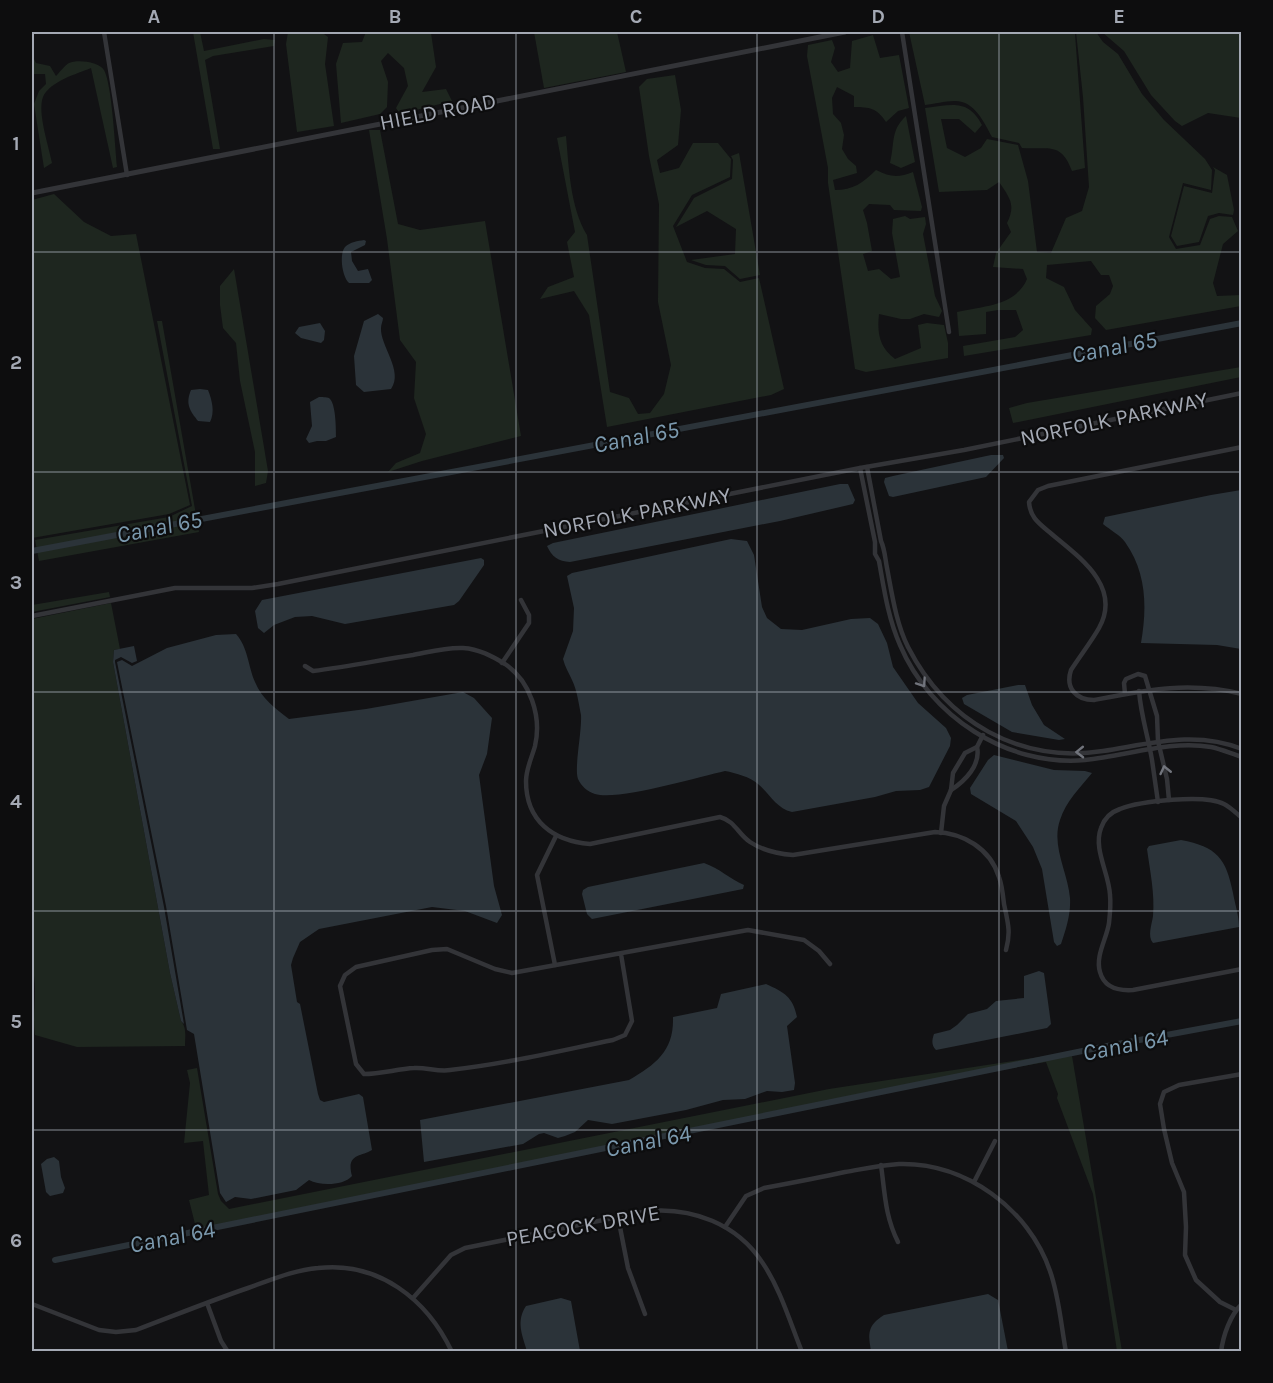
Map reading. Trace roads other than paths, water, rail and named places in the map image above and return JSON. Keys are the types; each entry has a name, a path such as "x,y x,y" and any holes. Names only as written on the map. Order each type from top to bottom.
{"street":[{"path":"104,32 127,175"},
{"name":"HIELD ROAD","path":"32,194 844,32"},
{"path":"902,32 949,332"},
{"name":"NORFOLK PARKWAY","path":"32,616 175,588 252,588 278,584 860,468 964,450 1242,393"},
{"path":"1242,447 1048,486 1038,490 1029,502 1033,519 1088,566 1097,576 1102,587 1104,616 1100,627 1068,678 1075,695 1085,700 1150,689 1190,686 1218,688 1242,694"},
{"path":"867,467 893,600 907,644 934,688 963,716 1002,738 1028,748 1056,752 1100,751 1185,738 1209,740 1242,749"},
{"path":"860,468 875,542 875,554 879,561 891,623 912,668 942,708 1000,746 1026,754 1055,759 1082,760 1190,745 1213,747 1242,757"},
{"path":"502,663 529,623 530,615 521,600"},
{"path":"304,666 313,671 463,648 485,653 502,663 520,678 534,705 537,724 536,744 526,779 527,796 540,822 556,836 574,843 590,844 720,818 735,824 751,842 780,854 793,855 915,834 940,832 962,837 980,848 992,861 1000,877 1010,936 1006,950"},
{"path":"1125,694 1126,679 1138,674 1145,676 1156,716 1159,748 1165,767 1169,800"},
{"path":"1139,691 1158,802"},
{"path":"940,832 953,773 965,753 976,747 986,730"},
{"path":"951,790 972,770 977,758 976,747"},
{"path":"959,762 972,770"},
{"path":"1242,818 1223,803 1186,798 1120,809 1109,815 1101,826 1099,847 1108,878 1110,896 1109,923 1099,960 1099,970 1102,978 1110,986 1124,990 1242,969"},
{"path":"555,965 537,875 556,836"},
{"path":"621,954 632,1021 625,1035 619,1038 498,1064 447,1071 420,1068 364,1074 356,1064 340,986 345,975 356,967 432,950 447,949 495,969 512,973 748,930 804,940 831,964"},
{"path":"1236,1310 1220,1302 1196,1280 1185,1255 1184,1192 1172,1163 1160,1104 1164,1092 1179,1085 1242,1074"},
{"path":"974,1182 995,1141"},
{"path":"881,1165 887,1214 898,1242"},
{"path":"725,1227 737,1207 754,1192 881,1165 920,1165 951,1173 974,1182 999,1198 1019,1217 1042,1251 1056,1289 1066,1352"},
{"name":"PEACOCK DRIVE","path":"413,1298 452,1255 465,1248 618,1217 664,1210 687,1212 725,1227 744,1240 762,1261 774,1283 802,1352"},
{"path":"618,1217 628,1268 645,1314"},
{"path":"32,1304 99,1330 116,1332 136,1330 281,1276 320,1268 342,1268 364,1272 395,1285 413,1298 436,1322 452,1352"},
{"path":"207,1303 220,1341 228,1352"},
{"path":"1221,1352 1222,1341 1236,1310 1242,1304"}],"waterway":[{"name":"Canal 65","path":"32,551 1242,323"},
{"name":"Canal 64","path":"55,1260 1107,1046 1242,1021"}]}
